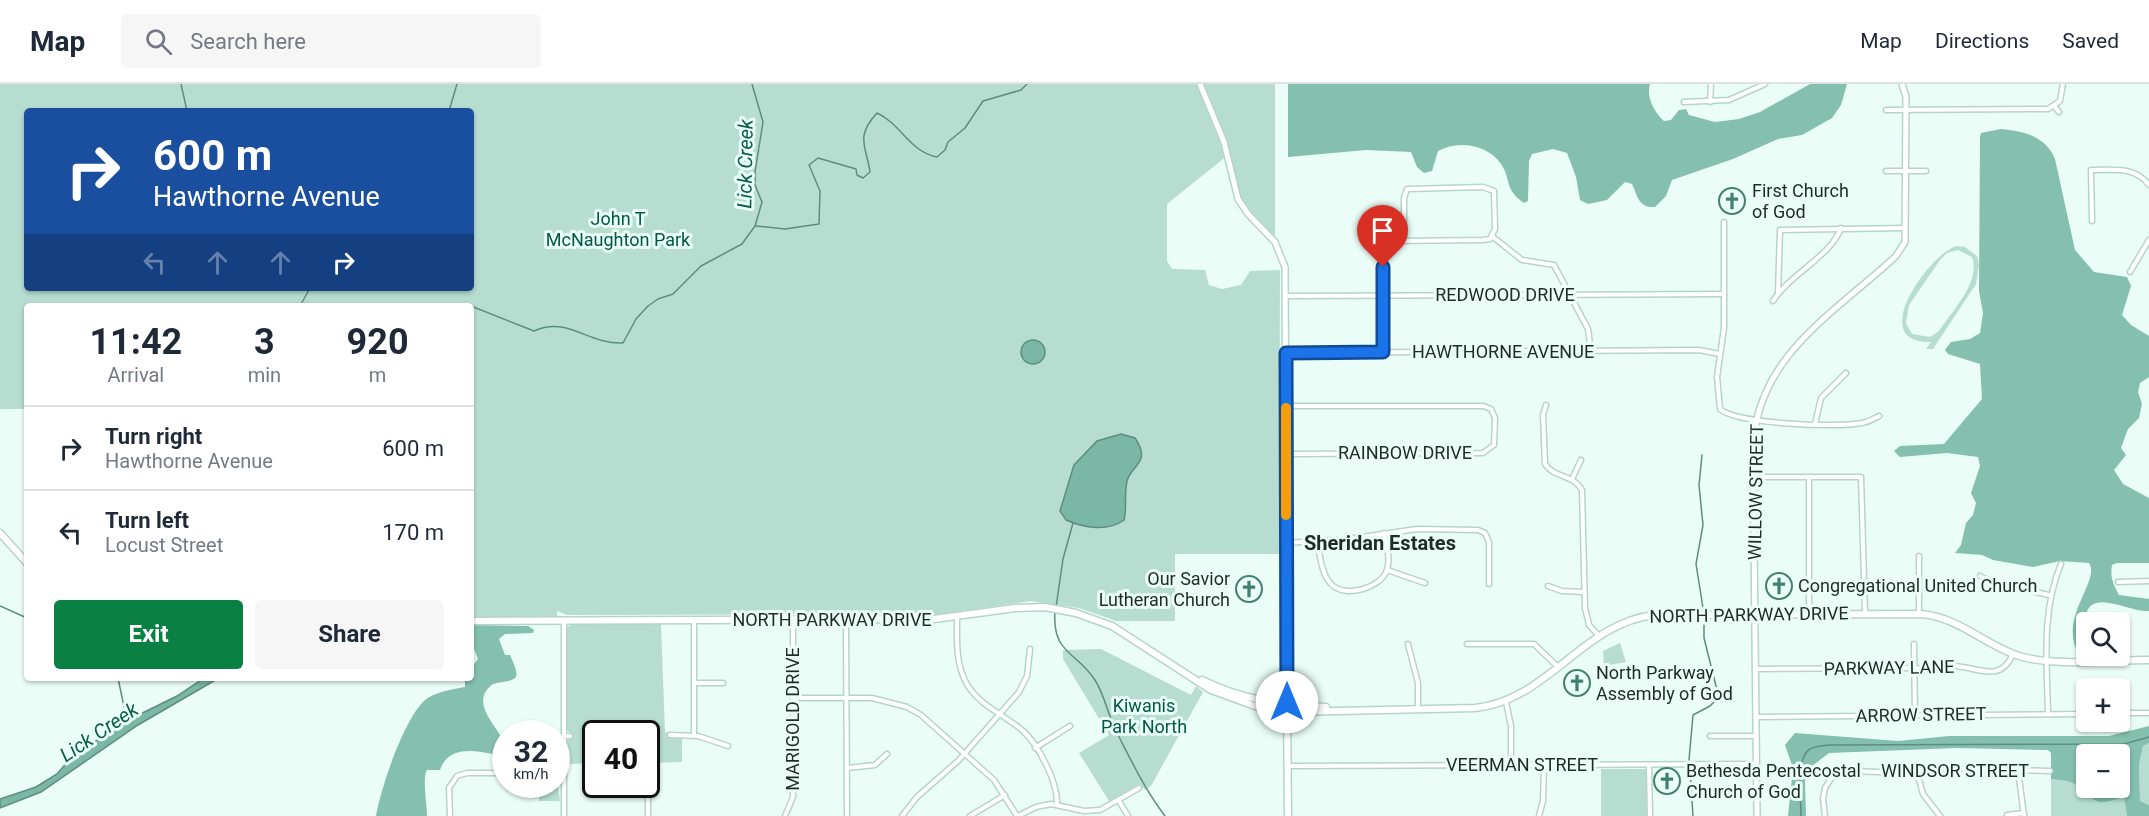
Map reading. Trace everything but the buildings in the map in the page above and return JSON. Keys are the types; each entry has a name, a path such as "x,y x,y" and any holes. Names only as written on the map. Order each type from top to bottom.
{"main road":[{"path":"0,533 24,560"},
{"name":"NORTH PARKWAY DRIVE","path":"474,621 846,620 957,617 1015,608 1057,609 1112,626 1178,668 1231,693 1272,706 1300,709 1475,708 1506,702 1525,692 1599,636 1624,622 1646,616 1919,613 1951,620 2014,654 2047,661 2149,660"},
{"path":"1287,689 1282,699 1272,706 1287,726"},
{"path":"1287,689 1291,699 1300,709 1287,726"},
{"path":"1287,708 1288,816"}],"street":[{"path":"1200,84 1224,142 1238,199 1248,214 1270,236 1281,253 1285,267 1287,708"},
{"path":"1710,102 1711,84"},
{"path":"1684,102 1710,102 1738,98 1765,84"},
{"name":"WILLOW STREET","path":"1757,816 1754,477 1756,420 1769,383 1786,357 1896,256 1905,242 1907,228 1906,110 1902,84"},
{"path":"1886,110 2038,110 2055,107 2060,101 2063,84"},
{"path":"2055,107 2059,112"},
{"path":"2092,221 2091,170 2130,171 2141,176 2149,185"},
{"path":"1886,171 1926,171"},
{"path":"1404,241 1404,195 1407,189 1416,188 1491,189 1495,199 1493,237"},
{"path":"1724,222 1725,328 1717,390 1720,409 1729,415 1756,420 1815,424 1857,424 1879,416"},
{"path":"1773,301 1778,293 1833,242 1841,228"},
{"path":"1778,293 1780,230 1907,228"},
{"path":"1383,352 1385,244 1404,241 1483,240 1493,237"},
{"path":"1493,237 1522,260 1552,264 1588,329 1591,351"},
{"path":"2130,272 2149,240"},
{"name":"REDWOOD DRIVE","path":"1286,296 1725,294"},
{"name":"HAWTHORNE AVENUE","path":"1286,353 1699,350 1720,354"},
{"path":"1815,424 1821,398 1846,373"},
{"path":"1546,405 1543,415 1545,464 1551,471 1572,479 1581,487 1586,618 1599,636"},
{"name":"RAINBOW DRIVE","path":"1286,406 1484,406 1492,410 1495,418 1494,445 1483,453 1286,454"},
{"path":"1572,479 1581,460"},
{"path":"1754,477 1861,477 1865,613"},
{"path":"1809,478 1809,614"},
{"path":"1286,543 1421,529 1481,531 1489,542 1490,584"},
{"path":"1317,541 1326,576 1338,589 1348,591 1372,585 1380,580 1387,570 1389,556 1384,533"},
{"path":"1919,556 1919,613"},
{"path":"2048,714 2049,595 2061,564"},
{"path":"1387,570 1425,583"},
{"path":"1980,576 1991,582 2049,595"},
{"path":"2118,582 2149,581"},
{"path":"1548,586 1562,591 1584,592"},
{"path":"957,617 958,660 963,677 972,690 998,715 1023,731 1055,783 1057,804"},
{"path":"564,620 564,720"},
{"path":"694,620 694,735"},
{"name":"MARIGOLD DRIVE","path":"785,816 794,797 793,620"},
{"path":"846,620 847,816"},
{"path":"1408,644 1418,683 1419,708"},
{"path":"1467,644 1534,644 1558,667"},
{"path":"1914,644 1915,716"},
{"path":"902,816 917,797 964,754 1024,683 1028,672 1030,649"},
{"name":"PARKWAY LANE","path":"1755,669 1953,666 1994,672 2007,666 2014,654"},
{"path":"694,683 723,683"},
{"path":"793,698 878,698 907,707 921,715 994,780 1017,816 1040,805 1057,804 1092,812 1119,801 1139,788"},
{"path":"1506,702 1512,726 1511,765"},
{"path":"2130,713 2149,712"},
{"name":"ARROW STREET","path":"1756,717 2076,714"},
{"path":"1035,748 1070,726"},
{"path":"670,735 694,735 728,746"},
{"path":"1710,736 1756,736"},
{"path":"847,768 875,765 887,754"},
{"name":"VEERMAN STREET","path":"1288,766 1756,764"},
{"path":"1649,765 1650,816"},
{"path":"1539,816 1544,795 1544,766"},
{"path":"1916,769 1923,794 1931,808 1940,816"},
{"name":"WINDSOR STREET","path":"1825,816 1824,791 1830,779 1848,770 1880,772 1916,769 2050,771"},
{"path":"2007,815 2024,814 2018,770"},
{"path":"450,816 450,785 457,776 467,773 492,773"},
{"path":"970,816 1005,795"},
{"path":"564,798 564,816"},
{"path":"648,798 648,816"},
{"path":"1119,801 1128,816"}],"green space":[{"name":"John T McNaughton Park","path":"0,84 1275,84 1275,242 1240,203 1228,155 1167,204 1167,261 1172,269 1205,270 1209,285 1222,289 1241,285 1250,271 1280,270 1279,554 1175,554 1175,621 1116,621 1079,608 1031,601 940,614 567,615 557,611 557,620 474,620 474,303 24,303 24,409 0,409"},
{"path":"1957,246 1965,247 1977,256 1979,265 1976,284 1933,349 1926,349 1931,342 1912,338 1903,328 1903,314 1909,297 1920,279 1946,252","holes":["1958,250 1972,257 1974,267 1969,286 1939,331 1930,337 1912,334 1906,323 1909,305 1940,260 1947,253"]},
{"path":"572,624 661,624 665,732 669,733 669,738 682,739 682,762 660,763 660,720 582,720 582,763 570,764 570,720 567,720 566,628"},
{"path":"1620,643 1626,662 1604,666 1603,651"},
{"name":"Kiwanis Park North","path":"1101,649 1191,695 1196,686 1203,692 1151,786 1145,790 1140,784 1109,801 1079,753 1109,735 1063,659 1063,650"},
{"path":"2149,743 2149,805 2140,801 2139,765 2143,746"},
{"path":"1601,769 1646,769 1647,816 1601,816"},
{"path":"2051,779 2066,781 2076,786 2076,798 2092,798 2106,802 2124,798 2127,816 2051,816"},
{"path":"539,798 560,798 560,801 539,801"}],"shaded area":[{"path":"1288,84 1650,84 1649,94 1652,104 1664,121 1671,120 1679,110 1686,109 1689,115 1715,122 1739,119 1760,112 1810,84 1847,84 1841,105 1832,118 1802,135 1778,139 1733,159 1672,180 1666,196 1655,207 1649,207 1637,197 1632,184 1625,182 1607,200 1588,204 1580,200 1576,177 1567,153 1553,149 1532,154 1529,161 1528,201 1524,203 1513,193 1501,164 1495,157 1472,146 1454,146 1438,151 1432,171 1424,173 1417,167 1411,152 1366,150 1288,157"},
{"path":"2001,129 2018,131 2034,136 2051,151 2055,159 2075,250 2094,272 2127,277 2131,286 2122,315 2131,325 2149,336 2149,377 2140,383 2138,392 2142,404 2139,418 2128,429 2121,448 2126,455 2114,470 2123,484 2149,498 2149,563 2117,563 2112,565 2111,573 2119,595 2149,599 2149,611 2102,602 2094,604 2087,612 2077,612 2089,580 2091,571 2089,563 2060,561 2033,567 1993,560 1982,555 1955,553 1961,545 1966,523 1973,515 1976,503 1971,493 1980,466 1978,457 1947,453 1900,457 1894,451 1900,446 1944,444 1982,399 1980,364 1948,354 1945,350 1951,342 1970,339 1980,333 1983,313 1979,291 1981,133"},
{"path":"1033,340 1038,341 1044,347 1044,357 1038,363 1033,364 1028,363 1022,357 1021,352 1022,347 1028,341"},
{"path":"1121,434 1135,438 1141,453 1139,463 1127,481 1124,520 1111,526 1096,528 1066,520 1060,511 1074,465 1097,441"},
{"path":"2076,614 2076,647 2074,641 2073,628"},
{"path":"474,625 528,626 534,630 533,633 505,634 499,639 505,655 510,655 516,675 513,680 493,684 486,691 483,699 487,715 492,723 492,754 477,751 455,753 444,762 440,770 427,770 425,785 427,816 376,816 394,754 417,709 425,700 434,695 465,687 465,681 474,681 474,664 478,659 474,649"},
{"path":"200,681 214,681 138,725 41,792 0,808 0,799 36,787 57,774 70,759 120,724 177,696"},
{"path":"2149,726 2149,743 2143,746 2139,765 2140,801 2149,805 2149,816 2127,816 2124,798 2130,798 2130,744 2076,744 2076,786 2066,781 2051,779 2051,753 2048,750 1957,748 1829,753 1808,769 1805,781 1806,816 1788,816 1793,768 1785,745 1795,733 1898,741 1949,736 2109,736"},
{"path":"2092,798 2120,798 2106,802"}],"waterway":[{"path":"181,84 186,108"},
{"path":"450,108 457,84"},
{"name":"Lick Creek","path":"474,307 534,331 546,327 568,328 598,339 623,343 636,319 648,306 658,299 673,294 701,266 742,244 755,226 762,202 755,185 755,172 763,122 752,84"},
{"path":"756,226 785,229 819,224 820,191 809,165 818,158 856,169 857,175 863,178 870,172 864,135 870,121 877,113 893,124 920,150 937,157 945,150 948,142 965,128 983,101 1021,90 1027,84"},
{"path":"302,303 308,291"},
{"path":"1702,455 1699,485 1703,525 1696,564 1703,608"},
{"path":"1056,607 1063,559 1073,523"},
{"path":"0,606 24,617"},
{"path":"1055,611 1055,625 1061,644 1095,680 1127,753 1165,816"},
{"path":"1689,760 1693,715 1715,701 1717,690 1704,638 1704,619"},
{"path":"119,681 127,721"},
{"path":"1801,816 1802,761 1805,754 1816,747 1829,745 2124,744 2149,737"},
{"path":"1690,769 1693,816"}],"slow traffic":[{"path":"1286,408 1286,515"}],"place":[{"name":"First Church of God","path":"1732,201"},
{"name":"Congregational United Church","path":"1779,586"},
{"name":"Our Savior Lutheran Church","path":"1249,589"},
{"name":"North Parkway Assembly of God","path":"1577,683"},
{"name":"Bethesda Pentecostal Church of God","path":"1667,781"}],"district":[{"name":"Sheridan Estates","path":"1380,543"}],"route":[{"path":"1287,702 1286,353 1383,352 1383,267"}]}
